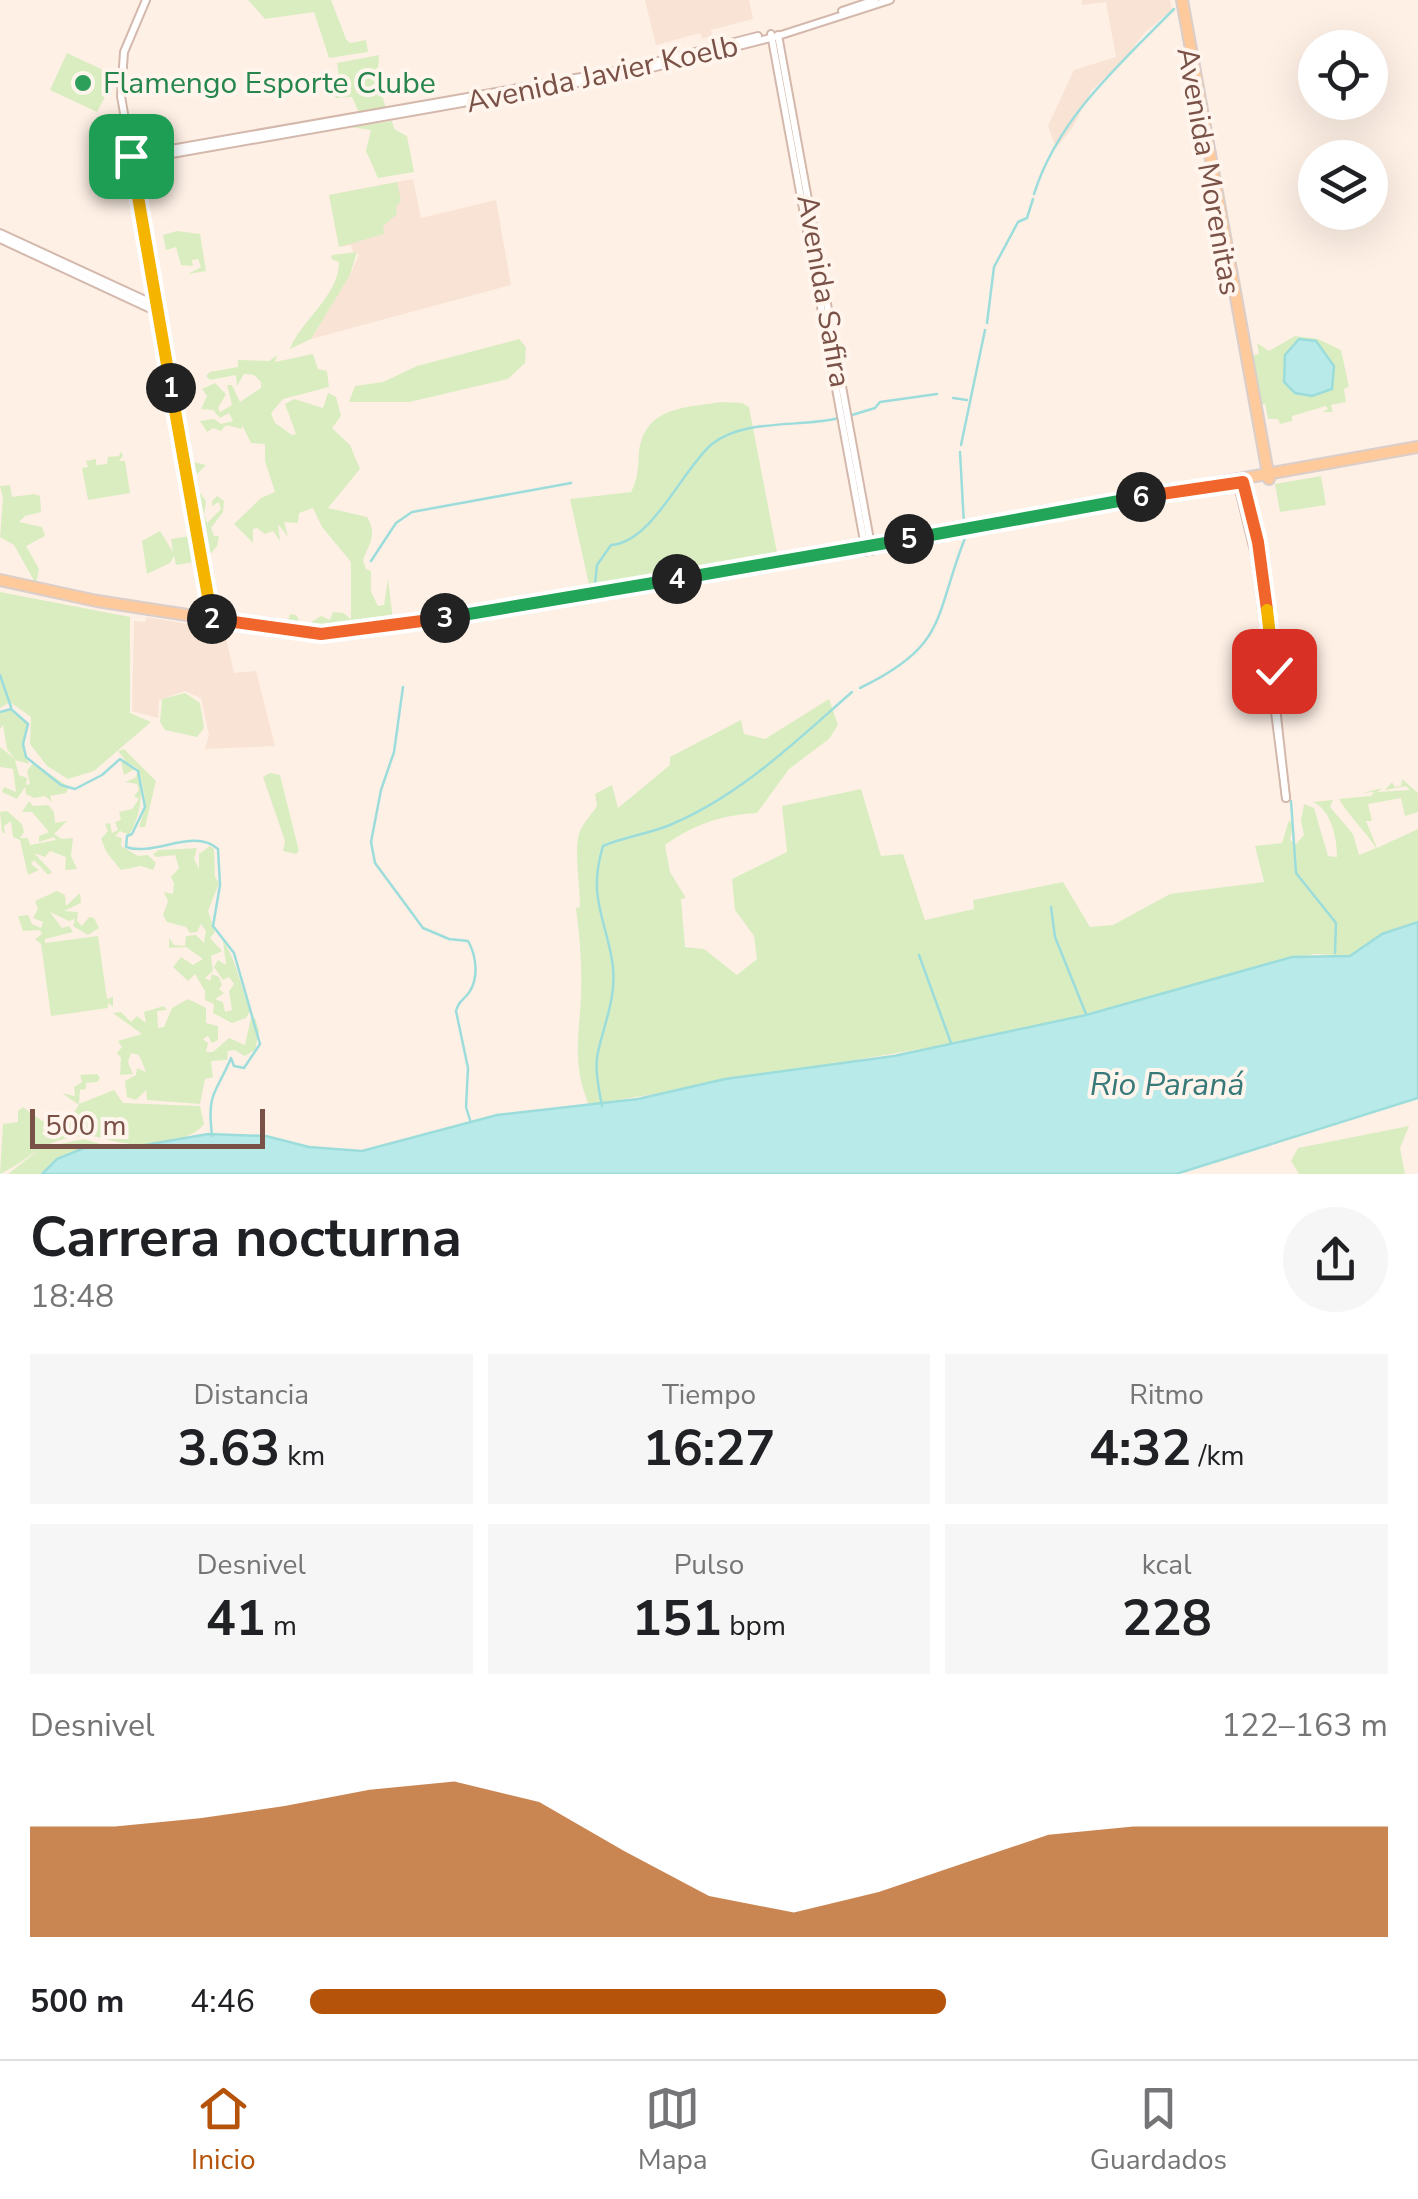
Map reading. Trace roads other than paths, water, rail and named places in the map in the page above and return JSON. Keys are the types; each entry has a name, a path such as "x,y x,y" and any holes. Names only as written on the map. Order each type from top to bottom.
{"main road":[{"name":"Avenida Morenitas","path":"1179,0 1268,477"},
{"path":"0,583 145,611 344,638 869,549 1418,449"}],"street":[{"path":"146,0 130,34 121,70 132,159 210,621"},
{"name":"Avenida Javier Koelb","path":"774,34 875,0"},
{"name":"Avenida Javier Koelb","path":"132,159 609,72 774,34 890,0"},
{"name":"Avenida Safira","path":"774,34 869,549"},
{"path":"0,236 158,309"},
{"path":"1240,483 1258,542 1286,798 1255,555 1240,483"}],"water":[{"path":"1299,339 1316,341 1334,366 1332,389 1312,396 1295,393 1284,382 1285,355"},
{"name":"Rio Paraná","path":"1418,922 1418,1098 1176,1174 42,1174 57,1159 89,1146 128,1148 208,1134 266,1136 309,1147 362,1151 497,1115 638,1099 725,1079 894,1056 1086,1015 1292,957 1350,956 1382,934"}],"waterway":[{"path":"1034,194 1058,141 1074,117 1174,9"},
{"path":"987,323 994,267 1018,222 1027,218 1033,199"},
{"path":"961,445 985,330"},
{"path":"852,415 875,408 880,402 937,394"},
{"path":"953,398 967,400"},
{"path":"595,584 597,565 611,545 626,541 654,518 712,444 740,430 839,418"},
{"path":"960,452 964,525"},
{"path":"371,561 396,523 412,512 571,483"},
{"path":"860,688 889,673 924,643 934,627 965,538"},
{"path":"0,675 11,707"},
{"path":"403,687 394,752 381,790 371,842 375,863 423,928 449,939 468,941 473,953 473,985 456,1011 468,1068 466,1107 470,1120"},
{"path":"602,1106 597,1058 612,995 613,972 597,892 603,846 670,825 720,799 766,766 852,692"},
{"path":"0,712 11,709 28,724 23,744 26,757 61,785 75,789 102,775 120,759 138,771 145,807 132,834 127,836 126,847 197,841 218,849 220,885 213,926 234,953 260,1044 244,1068 234,1066 231,1058 212,1102 212,1136"},
{"path":"1291,801 1296,873 1336,923 1335,953"},
{"path":"1051,907 1055,937 1086,1014"},
{"path":"919,955 951,1043"}],"place":[{"name":"Flamengo Esporte Clube","path":"83,83"}]}
